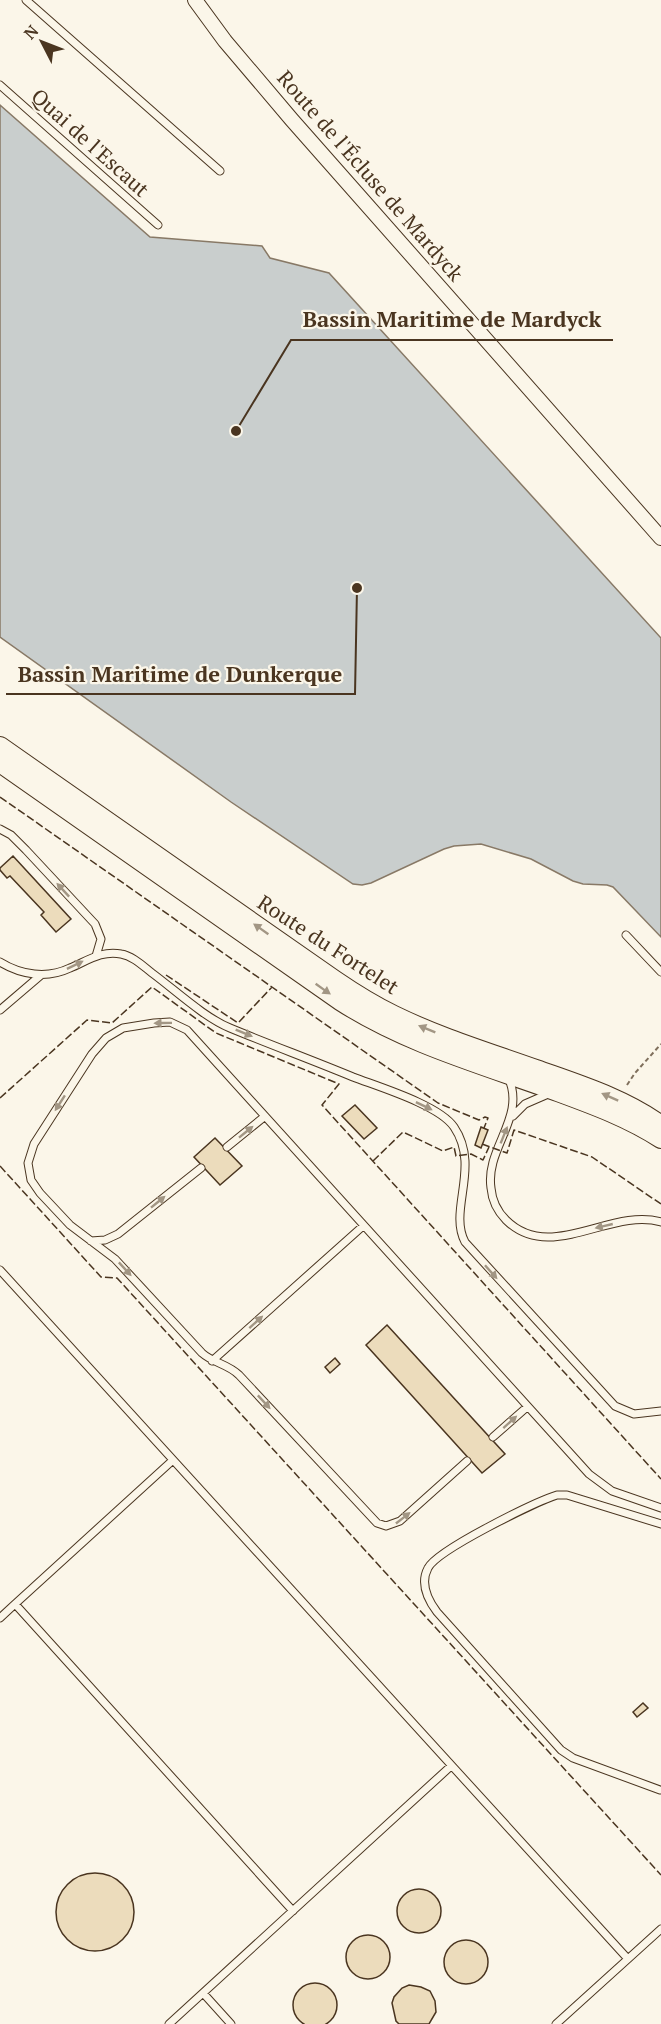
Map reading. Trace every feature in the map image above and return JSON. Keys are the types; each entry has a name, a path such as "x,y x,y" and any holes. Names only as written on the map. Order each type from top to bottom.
{"main road":[{"name":"Route du Fortelet","path":"0,746 358,995 408,1022 618,1100 661,1125"},
{"name":"Route du Fortelet","path":"0,763 360,1013 406,1037 624,1118 661,1139"}],"street":[{"name":"Route de l'Écluse de Mardyck","path":"195,0 225,41 292,120 661,538"}],"lane":[{"path":"26,0 220,171"},
{"name":"Quai de l'Escaut","path":"0,85 158,225"},
{"path":"0,829 11,835 26,850 95,924 101,939 96,956"},
{"path":"626,935 661,972"},
{"path":"0,962 20,971 41,975 59,972 96,956 114,953 129,957 224,1025 436,1112 450,1123 461,1142 465,1155 460,1225 465,1242 615,1406 634,1414 661,1411"},
{"path":"0,1010 41,975"},
{"path":"467,1461 400,1521 390,1526 381,1525 372,1519 235,1371 202,1353 115,1259 70,1225 40,1193 31,1180 28,1163 34,1144 100,1044 112,1034 129,1026 154,1023 170,1022 182,1026 193,1035 264,1117 597,1481 622,1495 661,1508"},
{"path":"488,1052 506,1073 513,1098 511,1118 495,1158 490,1182 499,1212 516,1228 531,1235 548,1237 633,1220 661,1222"},
{"path":"511,1118 519,1108 531,1100 559,1093"},
{"path":"227,1147 264,1117"},
{"path":"91,1241 105,1240 118,1234 201,1168"},
{"path":"212,1360 363,1226"},
{"path":"0,1270 628,1959"},
{"path":"493,1437 527,1407"},
{"path":"0,1618 173,1460"},
{"path":"660,1790 573,1758 561,1750 437,1612 428,1597 425,1581 432,1562 452,1546 557,1495 567,1495 661,1524"},
{"path":"15,1604 293,1911"},
{"path":"169,2024 451,1766"},
{"path":"556,2024 661,1929"},
{"path":"203,1993 231,2024"}],"path":[{"path":"618,1100 635,1073 661,1044"}],"shaded area":[{"path":"0,105 150,237 262,246 270,258 329,273 661,638 661,937 613,887 573,881 531,859 481,844 444,849 371,883 353,884 231,802 0,637"}],"building":[{"path":"13,856 71,919 56,932 41,915 44,912 10,876 7,878 0,870"},
{"path":"355,1105 377,1128 364,1139 342,1116"},
{"path":"481,1127 488,1130 481,1148 475,1145"},
{"path":"215,1138 242,1166 220,1185 194,1157"},
{"path":"387,1325 505,1454 482,1473 366,1345"},
{"path":"335,1358 340,1364 330,1373 325,1367"},
{"path":"643,1703 648,1708 637,1717 633,1712"},
{"path":"87,1873 103,1873 117,1879 128,1890 134,1904 134,1920 128,1934 117,1945 103,1951 87,1951 73,1945 62,1934 56,1920 56,1904 62,1890 73,1879"},
{"path":"419,1889 428,1890 435,1895 440,1902 440,1920 435,1927 428,1932 419,1933 410,1932 403,1927 398,1920 397,1911 398,1902 403,1895 410,1890"},
{"path":"368,1935 377,1936 384,1941 389,1948 389,1966 384,1973 377,1978 368,1979 359,1978 352,1973 347,1966 346,1957 347,1948 352,1941 359,1936"},
{"path":"466,1940 475,1941 482,1946 487,1953 487,1971 482,1978 475,1983 466,1984 457,1983 450,1978 445,1971 444,1962 445,1953 450,1946 457,1941"},
{"path":"315,1983 330,1990 337,2005 330,2020 315,2027 300,2020 293,2005 300,1990"},
{"path":"409,1985 430,1991 435,2001 436,2012 429,2024 399,2024 396,2021 392,2003 394,1997 402,1988"}],"fence":[{"path":"0,797 438,1103 479,1120 488,1118 484,1128"},
{"path":"166,975 238,1023 272,987"},
{"path":"0,1098 87,1020 112,1023 152,987 216,1033 339,1084 322,1105 661,1479"},
{"path":"482,1144 507,1153 514,1130 592,1157 661,1204"},
{"path":"373,1161 403,1132 443,1151 454,1147 456,1156 471,1154 483,1160 489,1147"},
{"path":"0,1166 101,1277 117,1278 661,1875"}],"place":[{"name":"Bassin Maritime de Mardyck","path":"236,431"},
{"name":"Bassin Maritime de Dunkerque","path":"357,588"}]}
